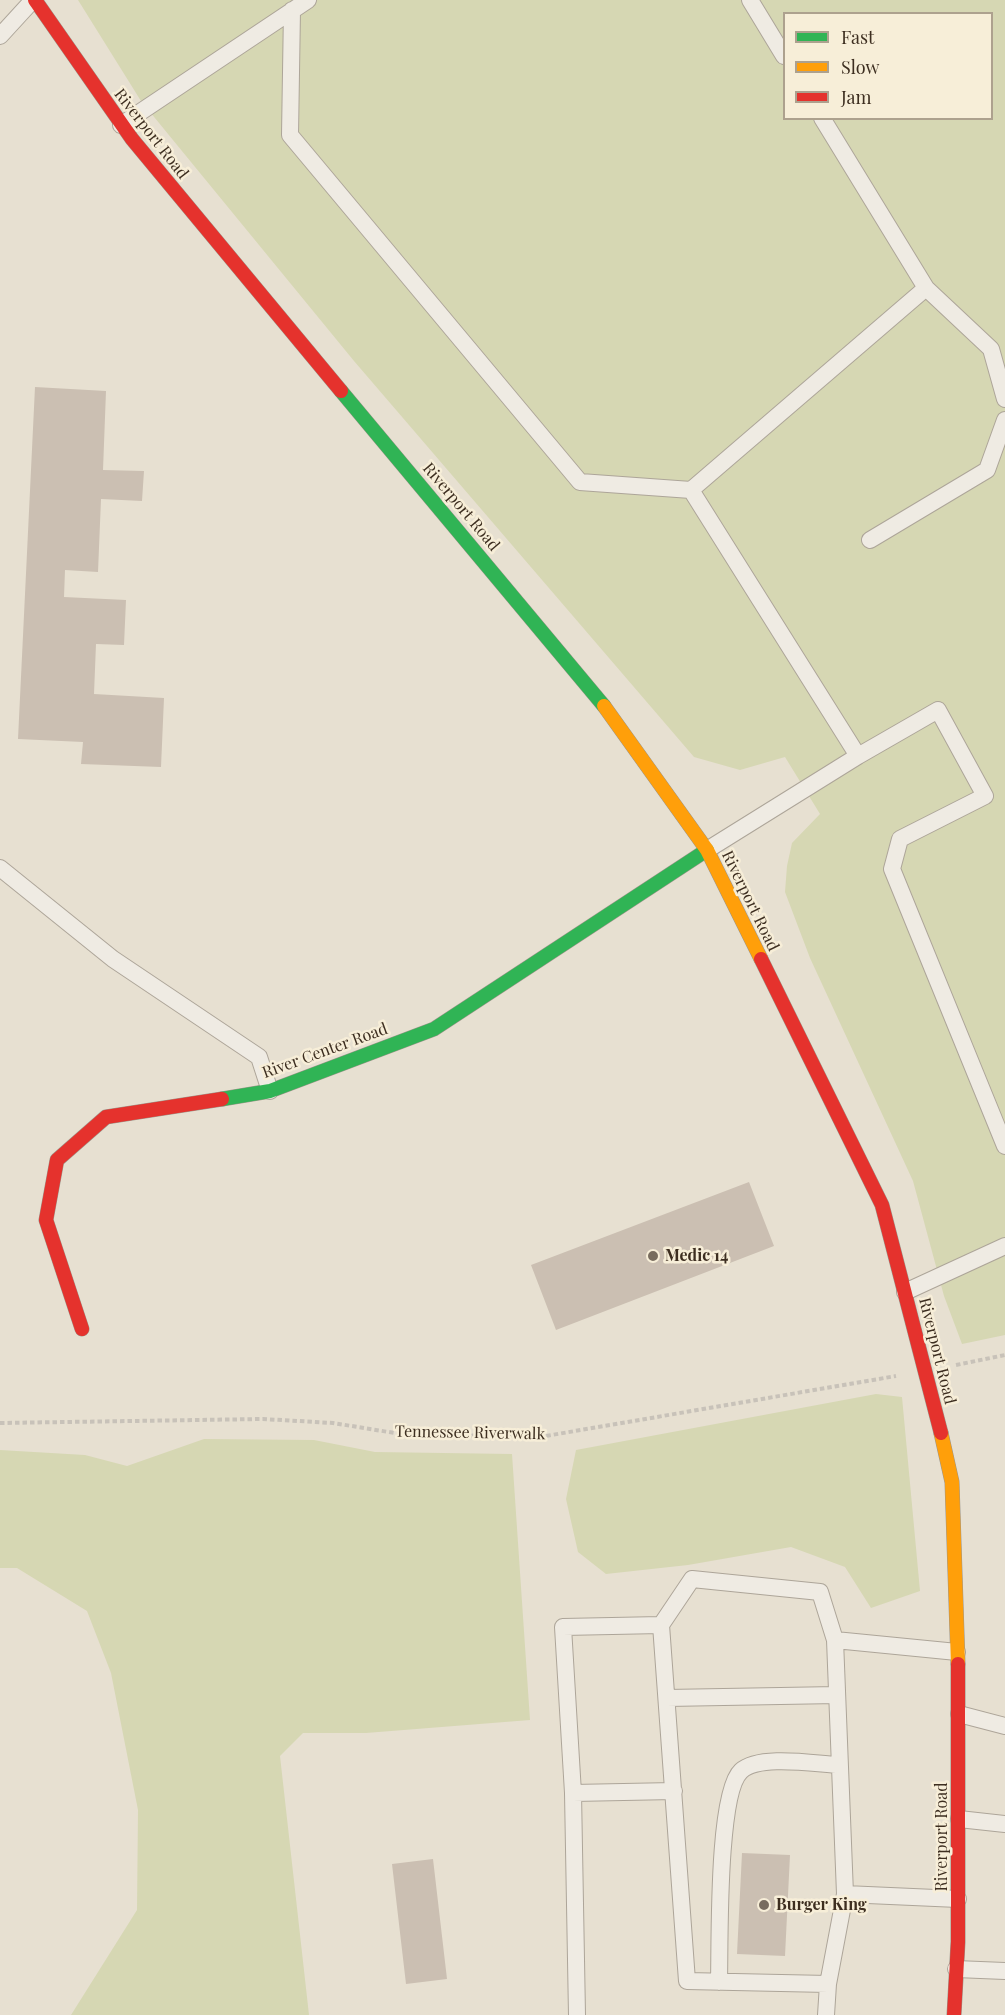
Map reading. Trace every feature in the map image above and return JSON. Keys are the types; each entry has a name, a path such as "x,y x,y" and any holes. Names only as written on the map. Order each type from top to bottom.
{"street":[{"name":"Riverport Road","path":"34,0 121,125 606,709 707,850 882,1205 926,1371 952,1482 959,1714 958,1899 954,2015"},
{"name":"River Center Road","path":"82,1329 46,1220 57,1160 106,1117 270,1091 434,1029 707,850"}],"lane":[{"path":"0,36 34,0"},
{"path":"121,125 308,0"},
{"path":"750,0 783,54"},
{"path":"292,10 290,135 580,482 691,490 926,288"},
{"path":"823,120 926,288 991,349 1005,399"},
{"path":"870,540 987,470 1005,420"},
{"path":"691,490 858,756"},
{"path":"707,850 858,756 938,710 985,796 900,839 892,869 1005,1146"},
{"path":"0,868 113,959 259,1057 270,1091"},
{"path":"905,1292 1005,1246"},
{"path":"826,2015 828,1984 845,1894 835,1640 820,1592 692,1579 661,1625 687,1982 828,1984"},
{"path":"577,2015 573,1793 563,1628 661,1625"},
{"path":"835,1640 957,1652"},
{"path":"667,1698 837,1695"},
{"path":"959,1714 1005,1726"},
{"path":"719,1982 724,1840 729,1794 741,1771 759,1762 839,1765"},
{"path":"573,1793 674,1791"},
{"path":"959,1819 1005,1824"},
{"path":"845,1894 958,1899"},
{"path":"956,1970 1005,1971"}],"path":[{"name":"Tennessee Riverwalk","path":"0,1423 263,1419 333,1423 400,1434 540,1437 926,1371 1005,1355"}],"green space":[{"path":"78,0 1005,0 1005,1335 962,1344 944,1296 913,1181 810,958 785,892 792,843 820,814 785,757 740,770 694,757 354,361 141,101"},
{"path":"876,1394 902,1397 920,1591 871,1608 845,1567 791,1547 688,1565 606,1574 578,1552 566,1499 576,1450"},
{"path":"204,1439 314,1440 375,1452 512,1454 530,1720 366,1733 303,1733 280,1756 309,2015 71,2015 137,1910 138,1810 111,1673 87,1611 17,1568 0,1568 0,1450 85,1455 127,1466"}],"building":[{"path":"35,387 106,391 103,470 144,471 142,501 101,499 98,572 65,570 64,597 126,600 124,645 96,644 94,694 164,698 161,767 81,764 83,742 18,739"},
{"name":"Medic 14","path":"749,1182 774,1246 556,1330 531,1265"},
{"name":"Burger King","path":"742,1853 790,1855 785,1956 737,1954"},
{"path":"433,1859 447,1979 406,1984 392,1864"}],"traffic: fast":[{"path":"341,391 604,706"},
{"path":"222,1099 270,1091 434,1029 707,850"}],"traffic: slow":[{"path":"604,706 707,850 761,959"},
{"path":"941,1433 952,1482 958,1664"}],"traffic: jam":[{"path":"35,0 132,139 341,391"},
{"path":"761,959 882,1205 941,1433"},
{"path":"82,1329 46,1220 57,1160 106,1117 222,1099"},
{"path":"954,2015 958,1942 958,1664"}],"place":[{"name":"Medic 14","path":"653,1256"},
{"name":"Burger King","path":"764,1905"}]}
